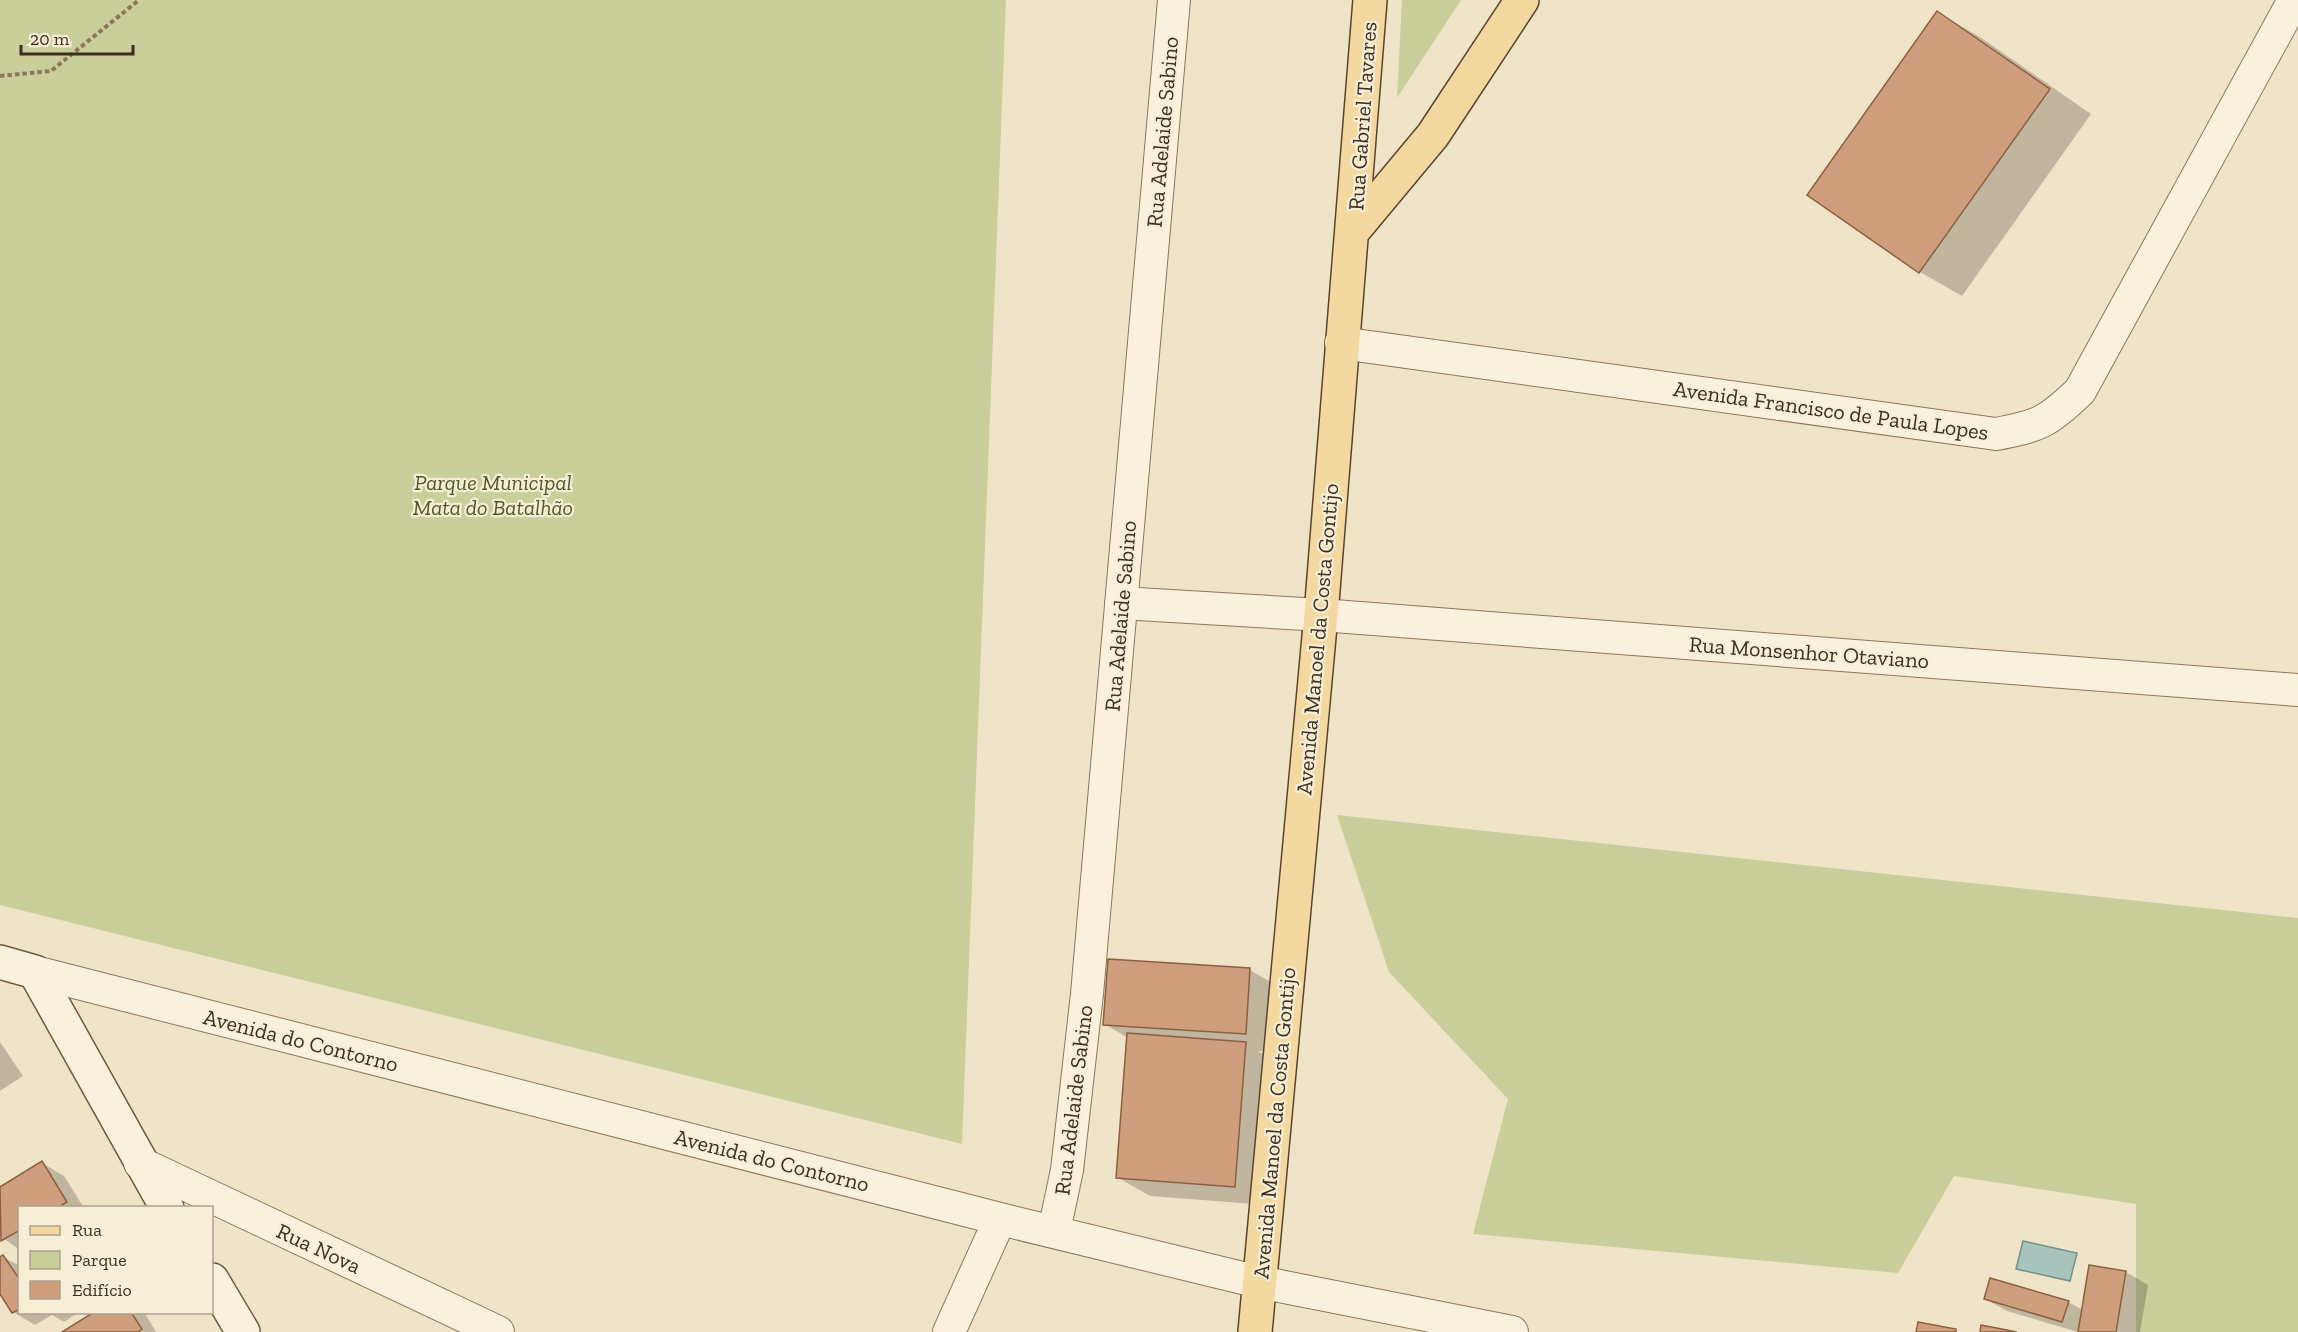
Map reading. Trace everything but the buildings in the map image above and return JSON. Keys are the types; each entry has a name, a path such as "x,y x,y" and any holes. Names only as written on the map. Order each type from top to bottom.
{"main road":[{"name":"Rua Gabriel Tavares","path":"1353,231 1371,0"},
{"path":"1353,231 1432,135 1522,0"},
{"name":"Avenida Manoel da Costa Gontijo","path":"1255,1332 1321,615 1341,343 1353,231"},
{"path":"0,962 35,972 166,1206"},
{"path":"213,1282 243,1332"}],"street":[{"name":"Rua Adelaide Sabino","path":"1054,1231 1067,1170 1087,994 1174,0"},
{"name":"Avenida Francisco de Paula Lopes","path":"1341,343 1996,434 2034,427 2056,415 2080,391 2287,36 2294,0"},
{"name":"Rua Monsenhor Otaviano","path":"1121,603 1321,615 2298,690"},
{"name":"Avenida do Contorno","path":"35,972 1000,1219 1259,1282 1512,1332"},
{"name":"Rua Nova","path":"140,1163 498,1332"},
{"path":"950,1332 1000,1219"}],"path":[{"path":"0,75 51,71 140,0"}],"green space":[{"name":"Parque Municipal Mata do Batalhão","path":"0,0 1006,0 962,1144 0,905"},
{"path":"1402,0 1461,0 1397,98"},
{"path":"1337,815 2298,918 2298,1332 2136,1332 2136,1204 1954,1176 1898,1273 1473,1234 1508,1099 1389,972"}],"water":[{"path":"2023,1241 2077,1253 2070,1281 2016,1269"}]}
